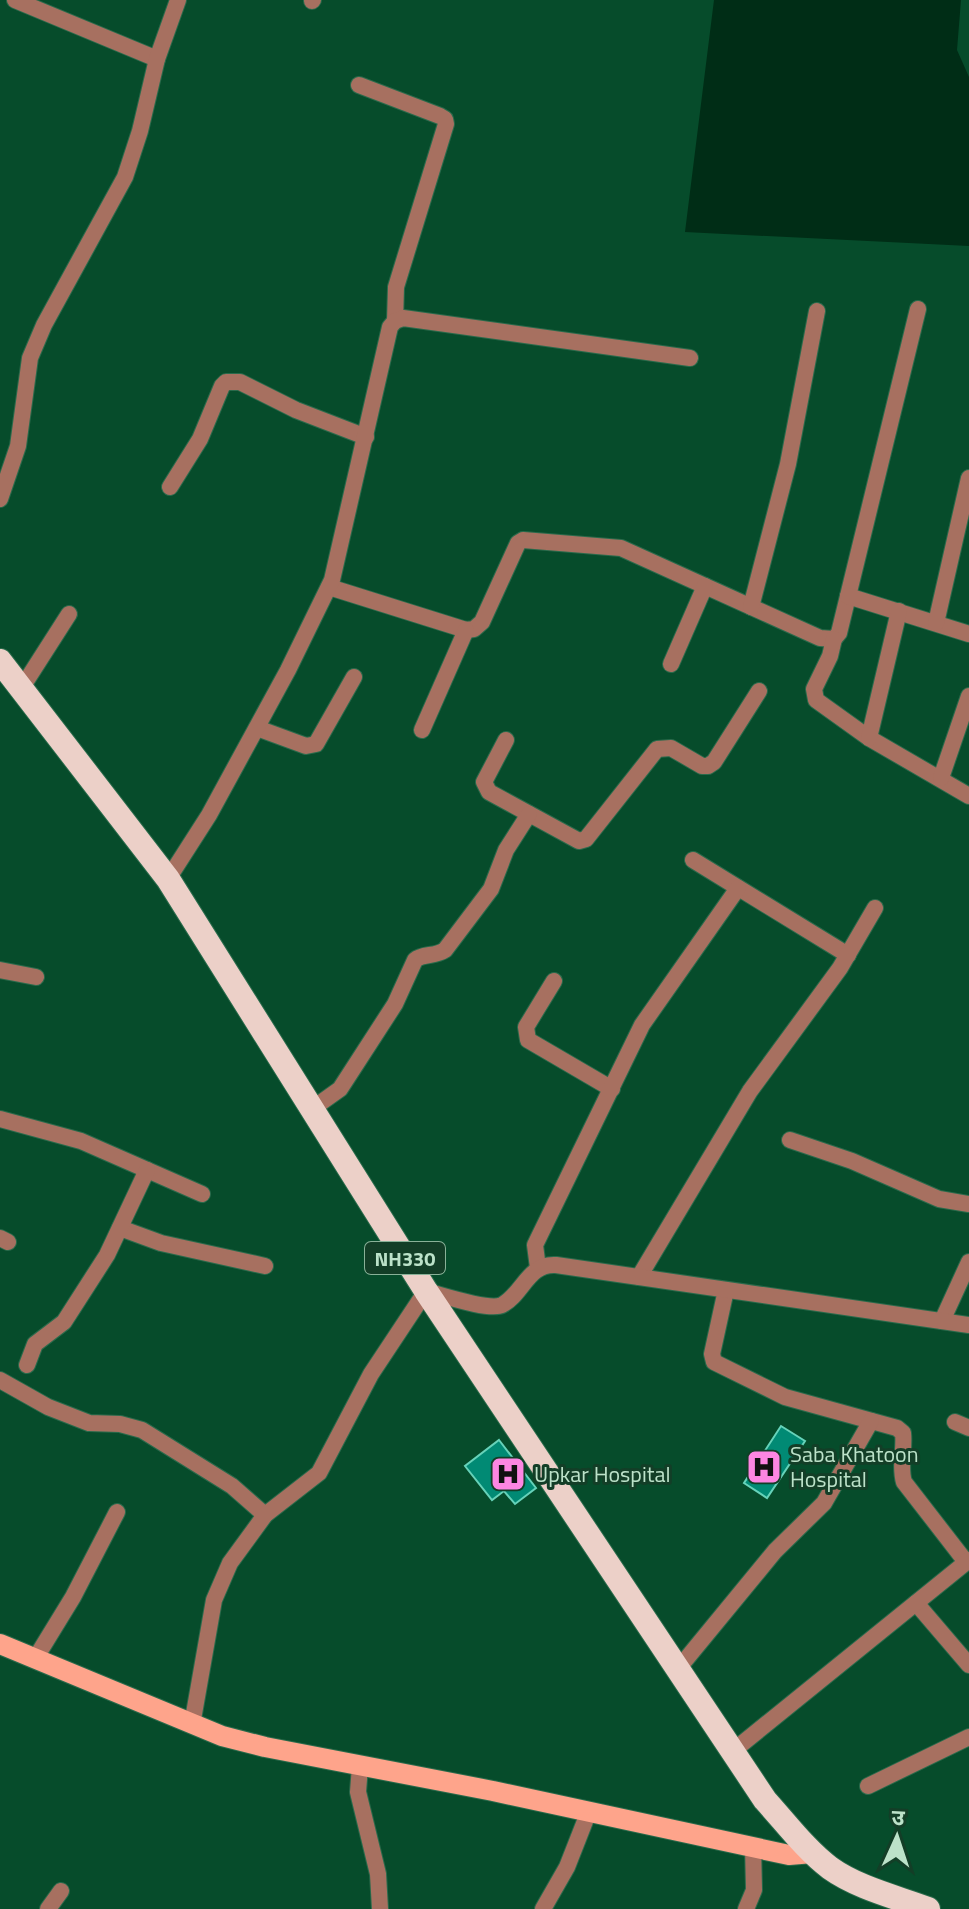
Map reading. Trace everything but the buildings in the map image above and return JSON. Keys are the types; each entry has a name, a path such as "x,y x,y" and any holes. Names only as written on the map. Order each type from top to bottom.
{"highway":[{"name":"NH330","path":"0,661 168,879 426,1291 765,1800 813,1853 846,1878 928,1909"}],"main road":[{"path":"0,1644 222,1736 789,1855 813,1853"}],"street":[{"path":"15,0 157,59"},
{"path":"0,499 18,446 30,358 44,325 125,177 140,131 157,59 178,0"},
{"path":"359,85 440,116 446,124 396,287 395,321"},
{"path":"918,309 839,633 813,694 816,700 869,738 969,796"},
{"path":"751,607 788,464 817,311"},
{"path":"168,879 198,835 257,728 338,565 390,327 395,321 403,318 690,358"},
{"path":"170,487 195,448 226,382 240,382 296,410 366,437"},
{"path":"936,623 969,478"},
{"path":"329,587 466,630 474,629 482,622 518,543 523,540 621,548 820,638 834,639"},
{"path":"671,664 705,586"},
{"path":"848,596 969,634"},
{"path":"869,738 899,611"},
{"path":"21,689 69,614"},
{"path":"422,730 466,630"},
{"path":"257,728 306,746 316,744 354,677"},
{"path":"506,740 484,782 489,792 574,839 586,839 657,749 671,748 702,766 714,762 759,691"},
{"path":"941,778 969,696"},
{"path":"312,1109 340,1089 395,1004 415,960 419,956 439,954 445,950 491,889 506,850 529,814"},
{"path":"693,860 848,955"},
{"path":"538,1268 535,1245 647,1016 738,888"},
{"path":"639,1277 750,1091 848,955 875,908"},
{"path":"0,970 36,977"},
{"path":"554,981 526,1027 528,1040 612,1089"},
{"path":"0,1119 81,1141 202,1194"},
{"path":"790,1140 852,1161 939,1199 969,1204"},
{"path":"27,1365 35,1344 64,1322 107,1255 147,1170"},
{"path":"120,1228 161,1243 265,1266"},
{"path":"942,1321 969,1262"},
{"path":"192,1725 214,1600 230,1563 265,1515 319,1473 371,1374 426,1291 489,1306 502,1305 538,1268 547,1264 969,1325"},
{"path":"726,1290 712,1354 714,1362 785,1397 897,1428 903,1433 901,1471 904,1482 968,1561 733,1751"},
{"path":"0,1380 48,1407 89,1423 120,1424 142,1430 232,1486 265,1515"},
{"path":"678,1669 775,1551 824,1503 871,1421"},
{"path":"35,1659 73,1597 117,1512"},
{"path":"916,1603 969,1665"},
{"path":"868,1786 969,1737"},
{"path":"360,1766 358,1792 378,1874 380,1909"},
{"path":"543,1909 567,1867 589,1811"},
{"path":"746,1909 754,1890 753,1846"},
{"path":"48,1909 61,1891"}],"shaded area":[{"path":"714,0 961,0 957,50 969,77 969,246 685,232"}],"place":[{"name":"Saba Khatoon Hospital","path":"764,1467"},
{"name":"Upkar Hospital","path":"508,1474"}]}
